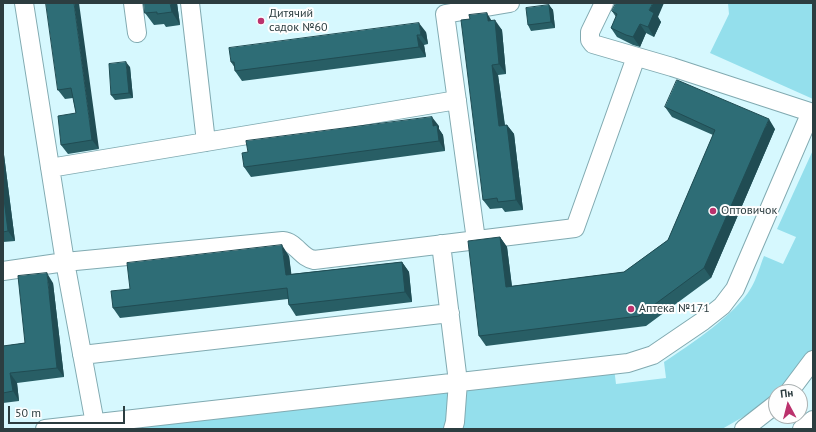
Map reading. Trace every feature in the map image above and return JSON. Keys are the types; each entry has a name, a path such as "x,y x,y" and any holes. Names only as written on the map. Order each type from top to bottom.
{"street":[{"path":"24,3 65,262 96,426"},
{"path":"133,3 137,33"},
{"path":"190,3 206,142"},
{"path":"476,240 445,14 510,3"},
{"path":"45,429 96,426 628,363 653,355 703,321 722,306 735,289 812,113 672,67 593,44 590,40 590,32 604,3"},
{"path":"3,271 65,262 283,241 288,242 307,258 314,260 575,228 636,57"},
{"path":"50,168 457,100"},
{"path":"441,244 458,382 455,422 453,429"},
{"path":"82,355 450,313"},
{"path":"795,384 813,360"},
{"path":"745,429 768,410"},
{"path":"802,429 813,420"}],"shaded area":[{"path":"728,3 813,3 813,99 710,53 729,14"},
{"path":"813,150 813,349 785,384 768,384 768,401 722,429 106,429 614,368 616,384 666,378 664,362 712,328 735,308 751,288 764,256 783,264 796,237 777,229"}],"building":[{"path":"46,3 74,3 92,140 61,145 58,116 76,113 71,88 58,90"},
{"path":"144,3 170,3 172,12 157,14 157,12 145,13"},
{"path":"616,3 653,3 649,10 654,13 648,27 640,24 633,37 611,28 617,14 612,11"},
{"path":"549,5 551,22 528,25 526,8"},
{"path":"487,13 488,21 495,20 499,64 492,65 499,126 507,125 516,200 498,202 497,198 483,200 461,20 470,19 469,15"},
{"path":"419,23 421,35 417,35 419,47 235,71 234,62 231,62 229,48"},
{"path":"126,62 129,93 111,95 109,64"},
{"path":"677,80 769,119 704,268 639,316 479,336 468,241 500,237 506,287 624,272 668,240 715,130 665,107"},
{"path":"432,117 433,126 437,125 439,141 244,167 242,153 248,152 246,141"},
{"path":"3,191 8,231 3,232"},
{"path":"282,245 286,275 402,262 405,292 289,305 287,288 113,308 111,291 130,289 127,263"},
{"path":"47,273 57,368 10,373 13,391 3,393 3,346 25,343 18,276"}],"place":[{"name":"Дитячий садок №60","path":"261,21"},
{"name":"Оптовичок","path":"713,211"},
{"name":"Аптека №171","path":"631,309"}]}
